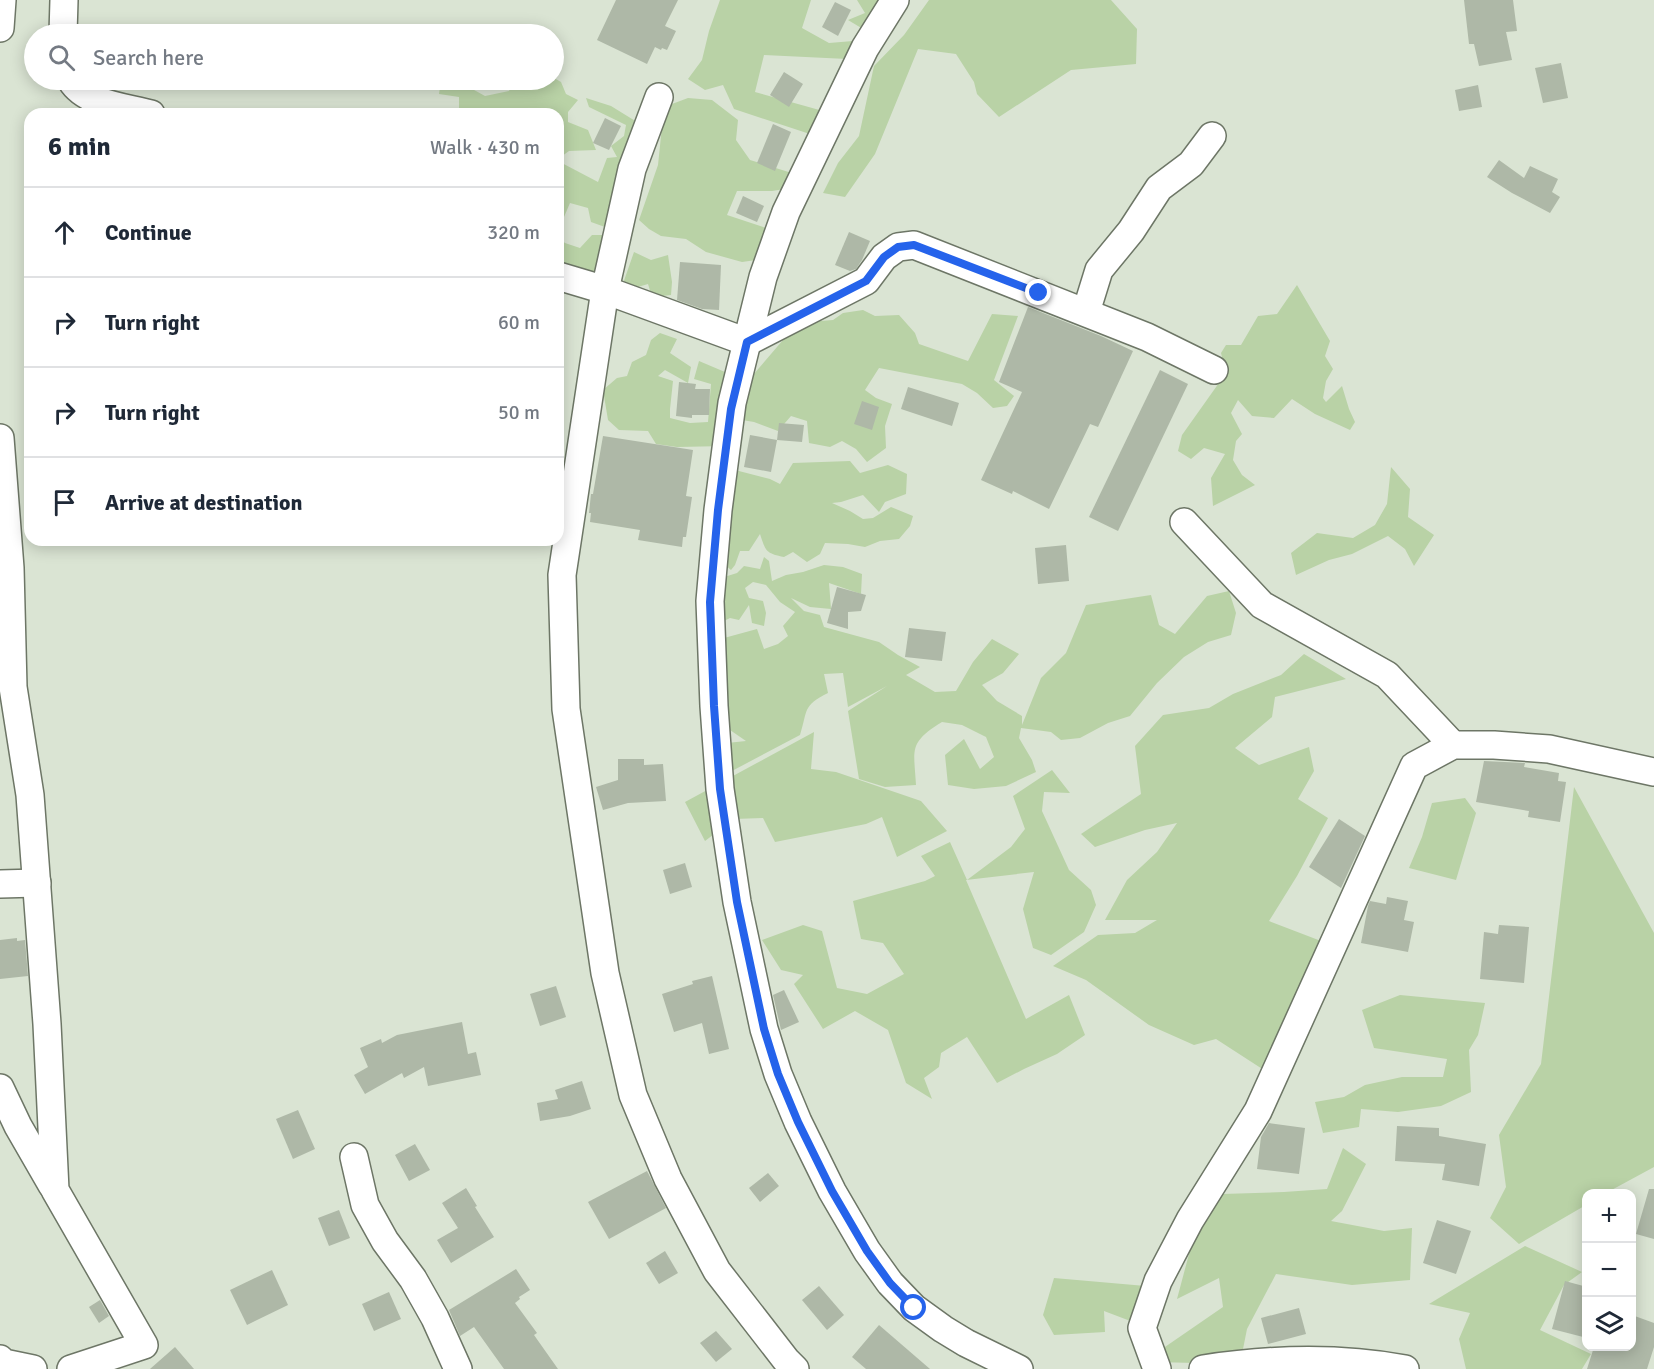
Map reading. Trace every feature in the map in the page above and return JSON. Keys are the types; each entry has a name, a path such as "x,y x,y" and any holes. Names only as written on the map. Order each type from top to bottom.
{"street":[{"path":"0,28 2,0"},
{"path":"63,0 63,24"},
{"path":"895,0 865,48 786,212 763,277 731,409 718,510 710,602 720,789 737,902 764,1029 778,1074 798,1122 832,1191 867,1251 890,1283 914,1308 966,1343 1019,1369"},
{"path":"78,90 98,100 128,108"},
{"path":"659,97 632,169 605,290 562,575 566,708 605,973 633,1095 668,1179 717,1271 795,1369"},
{"path":"1086,312 1099,270 1131,231 1159,188 1191,164 1212,136"},
{"path":"564,278 605,290 747,342 866,281 884,257 898,247 914,245 1086,312 1146,337 1214,370"},
{"path":"0,438 10,568 13,687 30,795 47,1024 55,1190"},
{"path":"1184,522 1262,605 1387,675 1453,745"},
{"path":"1157,1369 1142,1328 1158,1281 1190,1220 1258,1111 1414,766 1453,745 1550,749 1654,772"},
{"path":"0,884 37,883"},
{"path":"0,1088 18,1126 144,1345 70,1369"},
{"path":"354,1157 365,1205 385,1241 413,1280 435,1318 458,1369"},
{"path":"0,1359 4,1364 33,1369"},
{"path":"1203,1369 1250,1364 1325,1362 1405,1369"}],"green space":[{"path":"720,0 811,0 802,28 829,43 853,41 865,48 847,59 764,55 755,92 823,111 822,138 734,109 723,85 705,90 688,79 702,60"},
{"path":"857,0 895,0 873,35 848,20 865,13"},
{"path":"929,0 1111,0 1137,29 1136,64 1071,70 999,117 977,94 974,82 956,54 918,49 875,154 845,197 823,193 838,163 859,136 874,66 904,35"},
{"path":"564,89 566,94 578,100 568,112 568,122 588,130 596,150 569,151 564,155 564,108 459,108 459,97 439,94 440,90 474,90 485,96 509,91"},
{"path":"586,98 611,106 645,127 613,227 591,222 588,208 570,203 564,217 564,164 598,182 607,158 617,157 611,146 624,136 626,125 589,107"},
{"path":"688,98 712,100 738,120 736,140 750,160 795,174 791,188 772,191 737,191 727,215 766,228 763,259 742,262 706,252 686,239 661,236 639,220 658,165 664,107"},
{"path":"592,235 620,235 601,276 564,279 564,242 580,248"},
{"path":"634,252 651,260 668,255 672,282 671,295 652,297 648,284 619,295"},
{"path":"1297,285 1330,341 1325,356 1333,369 1326,381 1323,398 1326,402 1342,386 1355,422 1350,430 1315,414 1292,399 1274,418 1252,416 1238,400 1231,413 1242,434 1236,441 1233,460 1242,475 1255,485 1213,506 1211,478 1225,454 1204,448 1191,459 1178,451 1182,435 1226,373 1221,353 1226,345 1241,345 1258,316 1277,314"},
{"path":"863,310 875,316 899,315 915,333 919,344 968,361 992,314 1018,316 994,380 1014,396 1007,406 993,408 977,393 962,384 879,368 865,390 876,398 892,404 885,426 886,448 867,462 856,449 842,441 830,447 809,443 807,421 791,416 778,431 742,420 743,394 753,375 789,333 808,322 833,320 843,313"},
{"path":"660,333 677,339 670,353 691,367 688,383 665,370 658,376 673,381 670,418 690,423 708,422 711,384 694,379 699,361 732,375 726,446 677,447 656,444 648,431 619,430 608,420 603,390 617,378 627,376 632,362 646,355 651,340"},
{"path":"850,461 860,473 888,465 907,474 906,494 885,502 879,512 863,495 832,503 863,519 873,518 891,507 913,516 910,526 899,539 880,541 865,547 825,543 820,554 807,562 793,552 784,557 770,553 765,548 760,534 749,551 740,551 731,570 724,564 735,470 770,479 780,484 793,463"},
{"path":"1391,467 1410,489 1408,517 1434,535 1414,566 1405,549 1388,536 1352,554 1329,560 1296,575 1291,553 1317,533 1353,538 1375,525 1387,504"},
{"path":"764,557 769,561 772,581 824,565 843,567 862,574 861,594 829,583 831,609 810,607 791,598 804,611 820,615 824,627 879,642 920,667 906,675 935,692 956,691 973,662 992,639 1019,654 1003,673 982,685 997,701 1022,716 1022,725 1041,678 1066,653 1086,605 1151,595 1159,625 1175,634 1207,596 1229,591 1236,613 1231,635 1208,642 1184,657 1157,683 1130,716 1108,723 1080,738 1061,740 1051,732 1021,728 1019,738 1036,772 1006,786 974,789 948,785 945,755 964,739 980,769 994,757 986,737 962,725 942,722 918,742 914,755 916,785 885,787 859,779 848,711 887,686 848,707 843,673 824,674 828,693 810,705 800,735 730,772 727,743 746,741 730,730 725,704 724,638 757,629 764,649 778,644 788,636 783,626 795,612 780,602 766,585 753,582 745,588 749,598 763,601 766,613 764,626 752,623 749,605 739,620 730,618 720,623 721,578 737,573 744,566 760,569"},
{"path":"1304,654 1346,679 1275,697 1272,717 1235,748 1259,765 1309,747 1314,771 1298,799 1328,818 1297,876 1269,921 1321,941 1273,1076 1216,1039 1194,1045 1149,1025 1086,980 1053,966 1098,935 1135,933 1157,920 1105,920 1127,880 1157,852 1177,823 1145,830 1095,847 1081,834 1141,794 1135,746 1163,715 1209,708 1233,694 1281,675"},
{"path":"814,732 811,769 836,772 921,801 947,831 897,857 882,817 866,824 775,842 763,818 734,819 705,841 685,802"},
{"path":"1052,770 1070,793 1044,792 1042,811 1069,870 1091,890 1096,905 1084,932 1051,955 1033,948 1023,909 1034,872 967,880 1011,847 1025,829 1013,796"},
{"path":"1574,787 1654,933 1654,1167 1613,1189 1582,1189 1582,1207 1519,1244 1490,1218 1506,1187 1499,1135 1541,1064"},
{"path":"1465,798 1476,813 1456,880 1409,868 1422,837 1432,803"},
{"path":"950,842 1026,1019 1069,995 1085,1035 1057,1054 997,1083 967,1037 941,1053 939,1067 924,1078 932,1099 906,1083 888,1030 855,1011 823,1029 794,984 803,975 781,970 762,940 803,925 822,931 837,988 867,994 904,974 883,943 861,939 853,901 925,881 935,876 921,856"},
{"path":"1400,995 1485,1003 1478,1035 1469,1050 1471,1092 1441,1106 1398,1112 1361,1109 1359,1127 1323,1133 1315,1102 1344,1097 1365,1085 1402,1077 1443,1077 1447,1059 1374,1048 1362,1010"},
{"path":"1343,1148 1366,1164 1342,1211 1331,1221 1384,1231 1412,1228 1410,1280 1352,1285 1276,1274 1247,1329 1238,1364 1154,1362 1162,1349 1223,1307 1219,1278 1177,1299 1193,1239 1222,1194 1327,1189"},
{"path":"1525,1246 1582,1272 1564,1285 1540,1330 1591,1354 1582,1369 1466,1369 1459,1339 1470,1313 1429,1304"},
{"path":"1054,1278 1157,1287 1164,1310 1133,1322 1104,1311 1105,1332 1054,1335 1043,1315"}],"building":[{"path":"616,0 678,0 665,26 676,31 667,50 655,47 647,64 597,40"},
{"path":"1464,0 1513,0 1517,31 1506,32 1512,60 1479,66 1474,44 1469,44"},
{"path":"835,2 851,10 838,36 822,27"},
{"path":"1561,63 1568,98 1543,103 1535,68"},
{"path":"784,72 803,84 789,107 770,95"},
{"path":"1478,85 1482,107 1459,111 1455,90"},
{"path":"605,118 621,126 609,150 593,143"},
{"path":"773,124 791,132 775,171 757,163"},
{"path":"1499,160 1524,178 1530,166 1558,179 1552,192 1560,197 1550,213 1487,177"},
{"path":"743,196 764,206 757,222 736,213"},
{"path":"849,232 870,241 856,269 850,271 835,265"},
{"path":"680,262 721,265 719,310 702,309 677,300"},
{"path":"1028,307 1133,351 1098,427 1090,424 1049,509 1013,491 1012,494 981,480 1022,392 999,382"},
{"path":"1160,370 1188,384 1118,531 1089,517"},
{"path":"679,382 696,384 695,389 710,389 709,415 692,415 692,418 676,416"},
{"path":"908,387 959,403 952,426 901,409"},
{"path":"862,401 879,407 872,430 854,424"},
{"path":"779,423 804,425 802,442 777,440"},
{"path":"750,435 777,440 771,472 744,467"},
{"path":"603,436 693,450 686,496 692,497 686,537 683,537 682,547 638,540 640,530 590,522 591,494 593,494"},
{"path":"1066,545 1069,581 1038,584 1035,548"},
{"path":"837,587 866,595 861,611 848,612 848,629 827,623"},
{"path":"909,628 946,632 942,661 905,657"},
{"path":"618,759 644,759 644,765 663,764 666,801 628,803 603,810 596,787 618,780"},
{"path":"1484,761 1525,763 1524,767 1559,773 1558,781 1566,782 1560,822 1528,817 1529,811 1476,802"},
{"path":"1339,819 1365,836 1341,888 1309,867"},
{"path":"685,863 692,887 670,894 663,870"},
{"path":"1387,897 1408,901 1404,920 1414,922 1408,952 1361,943 1370,901 1386,904"},
{"path":"1499,925 1529,927 1524,983 1480,979 1484,932 1498,934"},
{"path":"17,938 17,941 25,940 28,976 0,979 0,940"},
{"path":"712,976 729,1049 709,1054 702,1023 674,1032 662,994 693,984 692,981"},
{"path":"556,986 566,1017 540,1026 530,994"},
{"path":"784,990 799,1022 781,1030 773,995"},
{"path":"462,1022 468,1054 476,1052 481,1075 428,1086 424,1067 404,1078 402,1073 365,1094 354,1075 368,1067 360,1048 381,1039 382,1043 397,1035"},
{"path":"582,1081 591,1109 570,1116 540,1121 537,1103 558,1099 555,1090"},
{"path":"298,1110 315,1149 293,1159 276,1119"},
{"path":"1269,1123 1305,1128 1299,1174 1257,1169 1261,1137"},
{"path":"1397,1126 1439,1128 1439,1136 1486,1144 1479,1186 1442,1180 1445,1164 1395,1161"},
{"path":"415,1144 430,1170 409,1181 395,1155"},
{"path":"647,1171 666,1208 609,1239 588,1202"},
{"path":"768,1173 779,1186 760,1202 749,1188"},
{"path":"466,1188 494,1237 451,1263 437,1240 458,1228 442,1203"},
{"path":"1649,1189 1654,1189 1654,1239 1636,1234"},
{"path":"339,1210 350,1238 329,1246 318,1218"},
{"path":"1437,1220 1471,1231 1456,1274 1423,1263"},
{"path":"665,1251 678,1273 659,1284 646,1263"},
{"path":"516,1269 530,1290 519,1297 520,1299 515,1303 537,1333 534,1335 558,1369 504,1369 474,1327 460,1336 449,1310"},
{"path":"272,1270 288,1305 247,1325 230,1290"},
{"path":"1565,1281 1582,1286 1582,1337 1552,1329"},
{"path":"819,1286 844,1315 827,1330 802,1300"},
{"path":"389,1292 401,1319 374,1331 362,1304"},
{"path":"100,1300 109,1316 99,1323 89,1307"},
{"path":"1299,1308 1306,1334 1268,1344 1261,1318"},
{"path":"1636,1316 1654,1323 1654,1347 1647,1369 1587,1369 1593,1351 1636,1351"},
{"path":"879,1325 930,1369 866,1369 852,1357"},
{"path":"716,1331 732,1349 716,1362 700,1343"},
{"path":"175,1347 194,1369 150,1369"}],"route":[{"path":"914,1308 890,1283 867,1251 832,1191 798,1122 778,1074 764,1029 737,902 720,789 710,602 718,510 731,409 747,342 866,281 884,257 898,247 914,245 1039,293"}]}
